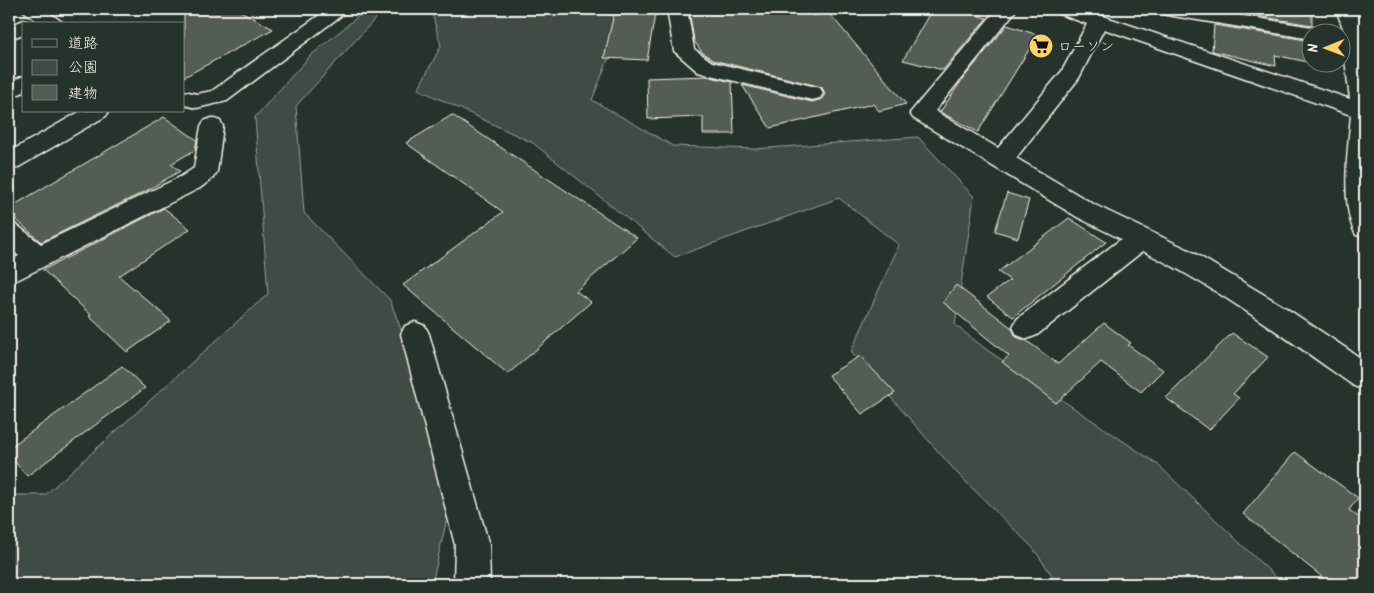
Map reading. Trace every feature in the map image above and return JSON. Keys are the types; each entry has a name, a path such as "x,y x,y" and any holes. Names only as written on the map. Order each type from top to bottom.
{"street":[{"path":"185,98 197,102 219,96 340,9"},
{"path":"677,9 684,51 705,67 812,93"},
{"path":"1007,9 921,113 1086,211 1180,257 1273,314 1365,377"},
{"path":"1064,9 1364,112"},
{"path":"1167,9 1302,31"},
{"path":"1346,9 1353,39 1364,112 1359,156 1362,215 1365,228"},
{"path":"1000,161 1070,72 1098,22"},
{"path":"9,33 22,27"},
{"path":"9,91 22,84"},
{"path":"9,162 96,112"},
{"path":"9,274 39,256 192,182 205,172 212,126"},
{"path":"9,233 39,256"},
{"path":"1027,327 1140,239"},
{"path":"415,334 472,545 472,584"}],"green space":[{"path":"367,9 384,9 296,106 304,213 390,300 415,367 450,505 432,584 9,584 9,495 45,495 268,294 255,117 310,56"},
{"path":"431,9 628,9 592,100 673,146 755,149 918,137 974,197 955,325 987,350 1156,463 1283,584 1058,584 1033,548 957,473 851,352 899,245 839,198 675,257 533,143 418,89 441,46"}],"building":[{"path":"184,9 237,9 273,29 185,76"},
{"path":"615,9 656,9 647,60 604,58"},
{"path":"689,9 812,9 813,16 828,12 906,104 879,111 873,104 770,128 742,85 812,102 822,99 825,94 822,87 713,60 702,52 694,41"},
{"path":"932,9 983,9 979,16 987,18 943,70 903,60"},
{"path":"1215,9 1312,9 1312,22 1302,23"},
{"path":"1007,25 1038,35 978,132 940,112 962,80"},
{"path":"1214,25 1302,39 1302,61 1275,55 1276,66 1212,51"},
{"path":"706,76 732,82 734,134 703,134 703,117 648,119 647,78"},
{"path":"452,115 637,238 576,291 591,302 508,374 403,285 503,212 406,143"},
{"path":"164,117 197,140 195,150 171,164 180,171 146,191 41,242 9,213 9,208"},
{"path":"1007,193 1029,200 1018,238 995,231"},
{"path":"164,208 190,229 119,276 171,321 127,352 43,270"},
{"path":"1069,218 1106,242 1013,317 987,297 1010,280 998,272"},
{"path":"956,285 1012,328 1016,337 1027,341 1058,364 1104,323 1131,343 1128,345 1163,370 1141,392 1101,362 1056,403 1002,362 1009,356 943,302"},
{"path":"1232,333 1268,357 1233,394 1239,398 1209,430 1166,398"},
{"path":"860,356 895,393 862,414 828,375"},
{"path":"122,366 145,388 27,476 9,455 9,448"},
{"path":"1295,452 1358,498 1349,510 1365,522 1365,584 1331,584 1243,514"}],"place":[{"name":"ローソン","path":"1041,46"}]}
